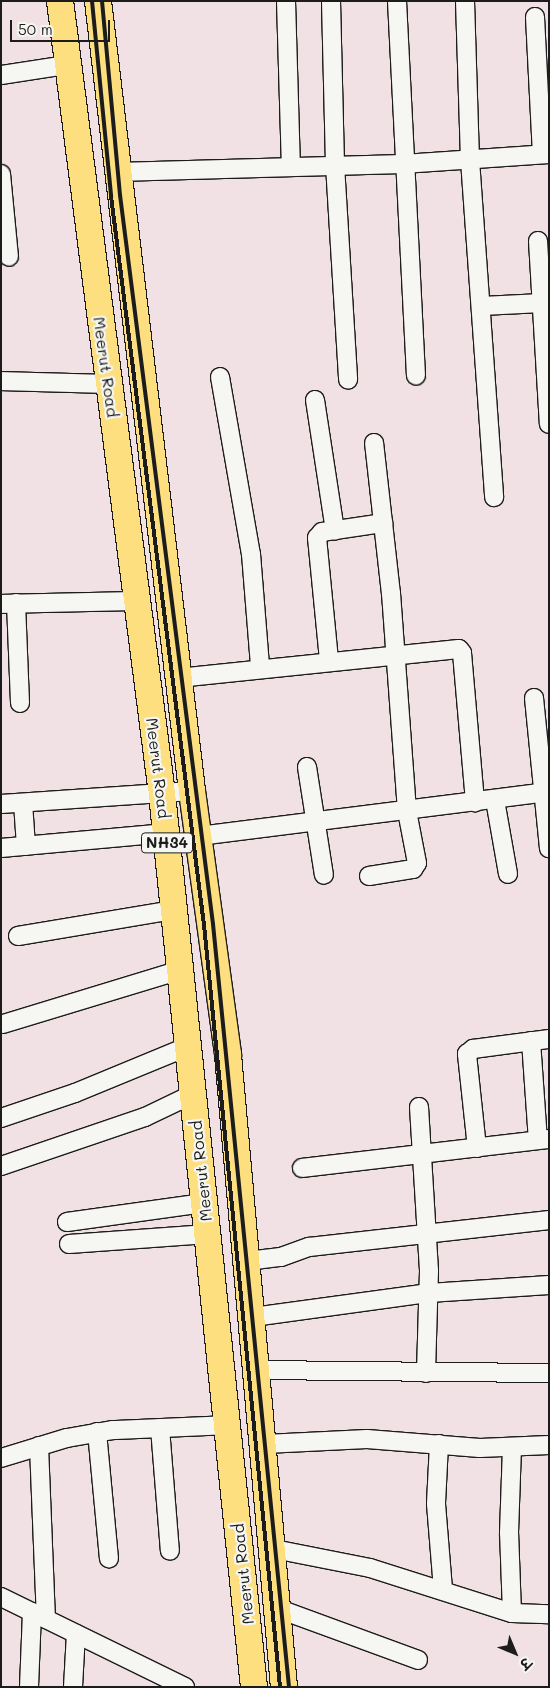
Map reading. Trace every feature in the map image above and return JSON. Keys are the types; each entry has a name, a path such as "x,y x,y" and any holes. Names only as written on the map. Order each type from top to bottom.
{"highway":[{"name":"Meerut Road","path":"60,1 66,65 162,794 180,970 190,1046 193,1094 254,1687"},
{"name":"Meerut Road","path":"98,1 178,678 228,1055 265,1444 284,1687"}],"street":[{"path":"286,1 291,166"},
{"path":"331,1 336,165 348,380"},
{"path":"397,1 403,164 416,376"},
{"path":"465,1 470,160 494,497"},
{"path":"117,172 403,164 546,154 535,17"},
{"path":"1,75 66,65"},
{"path":"2,182 9,257"},
{"path":"538,241 549,424"},
{"path":"481,306 543,303"},
{"path":"220,377 251,554 260,668"},
{"path":"1,381 108,384"},
{"path":"315,400 335,530"},
{"path":"370,876 416,867 407,811 395,654 374,443"},
{"path":"329,660 317,538 322,532 383,523"},
{"path":"20,704 9,604 137,601"},
{"path":"178,678 329,660 455,649 462,653 475,802"},
{"path":"534,698 546,793 549,848"},
{"path":"307,767 324,875"},
{"path":"1,804 192,791"},
{"path":"199,836 316,824 546,793"},
{"path":"495,800 508,874"},
{"path":"23,803 26,846"},
{"path":"1,848 166,833"},
{"path":"18,936 174,910"},
{"path":"3,1024 180,970"},
{"path":"477,1148 467,1054 473,1048 549,1039"},
{"path":"302,1168 543,1140 531,1041"},
{"path":"1,1118 75,1093 190,1046"},
{"path":"1,1166 145,1117 193,1094"},
{"path":"419,1106 429,1293 426,1372"},
{"path":"67,1222 204,1203"},
{"path":"247,1261 281,1257 309,1247 549,1220"},
{"path":"68,1244 208,1234"},
{"path":"253,1318 429,1293 549,1285"},
{"path":"258,1370 549,1374"},
{"path":"1,1458 39,1446 97,1432 227,1425"},
{"path":"160,1428 170,1551"},
{"path":"97,1432 110,1558"},
{"path":"265,1444 373,1439 512,1447 549,1445"},
{"path":"439,1444 436,1504 443,1589"},
{"path":"29,1687 39,1616 39,1446"},
{"path":"512,1447 509,1533 512,1613"},
{"path":"274,1549 361,1565 443,1589 512,1613 549,1614"},
{"path":"1,1597 186,1687"},
{"path":"279,1609 418,1660"},
{"path":"73,1687 76,1634"}],"railway":[{"path":"92,1 111,196 204,925 280,1687"},
{"path":"102,1 120,195 213,924 289,1687"}]}
